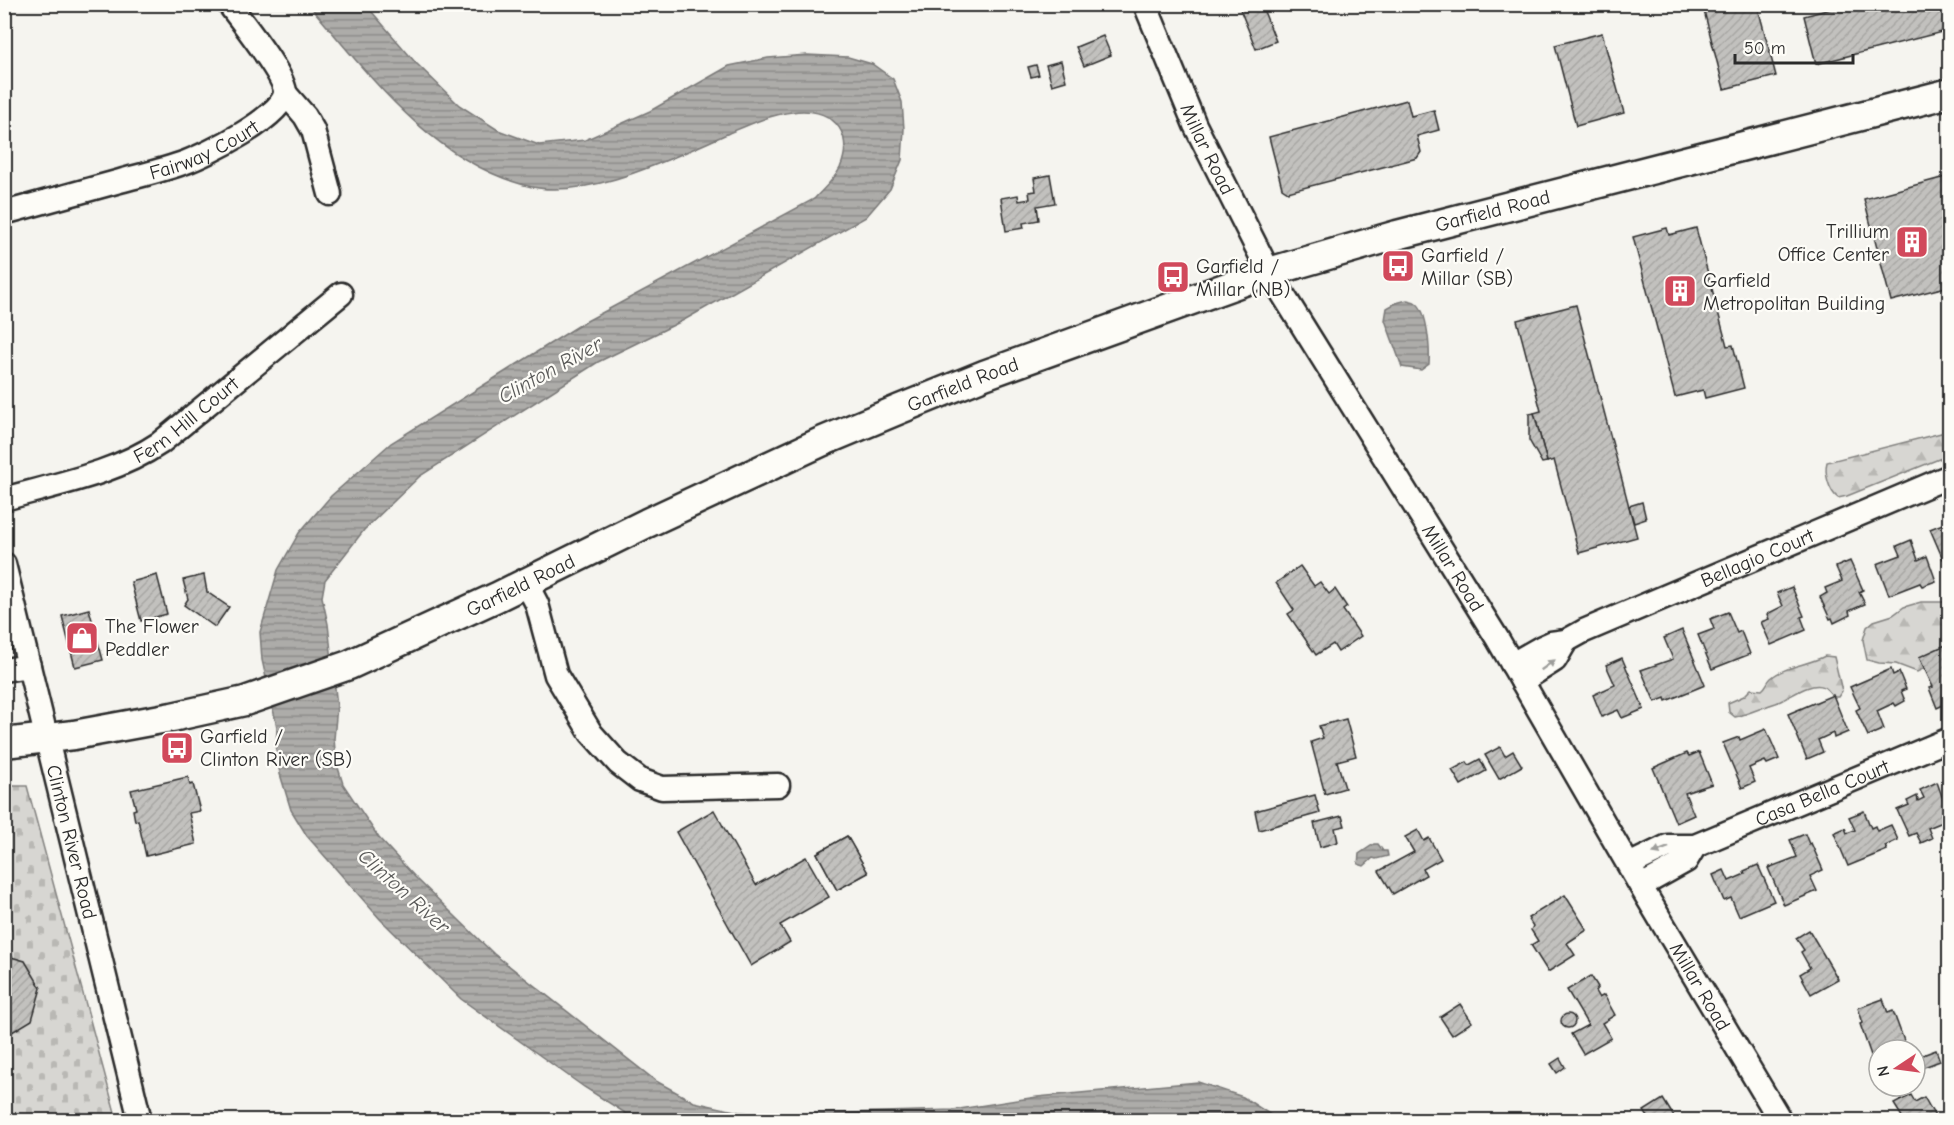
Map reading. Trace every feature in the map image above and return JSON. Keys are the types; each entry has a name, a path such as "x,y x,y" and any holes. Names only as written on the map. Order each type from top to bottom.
{"main road":[{"name":"Garfield Road","path":"4,743 47,739 147,723 245,701 349,665 821,442 984,375 1269,272 1397,236 1950,93"}],"street":[{"path":"229,4 275,69 285,93 305,116 313,130 330,194"},
{"name":"Millar Road","path":"1145,4 1195,125 1269,272 1517,673 1780,1120"},
{"name":"Fairway Court","path":"4,213 189,161 260,123 279,106 285,93"},
{"name":"Fern Hill Court","path":"4,499 98,473 143,454 160,443 341,294"},
{"name":"Bellagio Court","path":"1517,673 1556,660 1566,641 1584,631 1950,476"},
{"name":"Clinton River Road","path":"4,564 9,607 29,666 140,1120"},
{"path":"526,583 537,604 556,675 591,733 618,763 640,780 662,788 778,785"},
{"path":"4,670 29,666"},
{"name":"Casa Bella Court","path":"1629,865 1668,846 1695,846 1950,739"},
{"name":"Casa Bella Court","path":"1641,886 1686,861 1695,846"}],"green space":[{"path":"1949,431 1949,455 1847,496 1838,498 1828,482 1827,462"},
{"path":"1921,602 1949,602 1949,656 1917,672 1896,664 1867,660 1863,640 1867,627 1874,621 1893,615 1904,607"},
{"path":"1825,656 1834,657 1842,691 1838,697 1834,697 1824,687 1813,686 1740,716 1735,717 1729,712 1728,703 1744,696 1751,689 1762,690 1777,674"},
{"path":"4,786 27,786 117,1120 5,1120"}],"water":[{"name":"Clinton River","path":"309,5 366,5 415,62 459,105 498,130 539,145 585,140 650,111 729,66 768,58 807,55 848,57 872,64 893,79 902,102 904,129 902,160 890,189 866,217 684,320 598,362 420,476 364,530 325,580 322,597 328,624 337,706 334,739 336,761 343,784 379,838 415,877 494,954 656,1081 694,1102 739,1112 779,1115 953,1110 1037,1097 1198,1082 1243,1097 1276,1120 636,1120 584,1087 461,999 380,919 307,836 291,810 280,774 276,749 277,727 262,660 260,632 278,570 299,533 331,496 391,443 583,323 814,199 838,172 844,154 842,132 828,117 805,111 792,112 775,115 654,165 600,183 573,188 548,189 524,185 490,172 459,155 430,135 379,86"},
{"path":"1407,300 1415,302 1420,307 1426,322 1429,364 1421,370 1402,367 1385,320 1387,308"},
{"path":"1374,844 1378,844 1383,851 1387,851 1388,856 1373,858 1364,866 1358,864 1359,854"}],"building":[{"path":"1238,4 1261,4 1276,41 1256,49"},
{"path":"1713,4 1757,4 1776,76 1724,89 1703,7"},
{"path":"1849,4 1950,4 1950,30 1816,64 1804,16"},
{"path":"1602,33 1624,113 1576,126 1555,45"},
{"path":"1103,36 1111,55 1084,66 1076,47"},
{"path":"1061,61 1066,81 1052,85 1046,65"},
{"path":"1036,65 1039,75 1031,77 1028,67"},
{"path":"1407,100 1411,116 1434,110 1439,130 1417,136 1421,152 1417,158 1288,192 1282,188 1269,137"},
{"path":"1050,175 1055,203 1037,206 1039,220 1023,223 1024,228 1006,231 1001,198 1018,195 1019,201 1030,199 1029,192 1036,191 1034,178"},
{"name":"Trillium Office Center","path":"1945,177 1950,193 1950,286 1891,301 1864,199"},
{"name":"Garfield Metropolitan Building","path":"1667,228 1669,235 1696,228 1727,346 1733,345 1744,388 1705,398 1703,390 1675,397 1633,237"},
{"path":"1576,305 1637,537 1579,553 1554,460 1547,462 1534,413 1541,411 1517,320"},
{"path":"1534,413 1547,462 1542,463 1529,440 1529,414"},
{"path":"1642,502 1646,519 1634,523 1629,506"},
{"path":"1950,521 1950,556 1943,559 1930,529"},
{"path":"1911,540 1918,560 1927,556 1936,581 1922,586 1920,583 1889,595 1877,564 1901,555 1897,546"},
{"path":"1850,561 1863,590 1859,592 1865,604 1849,611 1850,615 1834,623 1820,597 1827,593 1825,588 1842,581 1836,567"},
{"path":"1300,566 1314,586 1320,582 1329,594 1335,589 1347,607 1343,610 1361,636 1338,652 1333,644 1316,655 1288,614 1294,610 1276,583"},
{"path":"157,575 167,614 141,621 131,582"},
{"path":"204,575 207,592 229,607 215,627 184,605 188,599 183,580"},
{"path":"1792,587 1804,616 1801,617 1806,630 1771,645 1761,622 1769,619 1767,614 1783,606 1777,593"},
{"name":"The Flower Peddler","path":"89,609 103,660 75,667 62,616"},
{"path":"1728,612 1737,633 1741,631 1750,654 1712,669 1698,635 1714,629 1710,619"},
{"path":"1682,630 1705,685 1666,701 1665,698 1655,702 1641,670 1673,659 1664,638"},
{"path":"1950,643 1950,702 1937,708 1929,688 1933,687 1919,657"},
{"path":"1622,658 1644,709 1622,718 1618,710 1602,717 1593,695 1615,685 1606,665"},
{"path":"1891,669 1893,675 1899,672 1906,689 1901,691 1905,701 1896,706 1894,703 1877,711 1884,729 1868,736 1856,710 1860,708 1850,687"},
{"path":"1833,695 1848,732 1834,738 1833,733 1818,740 1823,752 1807,759 1788,714"},
{"path":"1346,719 1356,756 1337,761 1345,788 1325,794 1311,742 1323,738 1319,726"},
{"path":"1766,729 1779,759 1767,764 1765,761 1749,768 1755,782 1742,788 1723,743 1739,737 1740,740"},
{"path":"1500,747 1505,756 1513,751 1522,766 1499,779 1485,755"},
{"path":"1699,752 1712,784 1685,793 1694,815 1676,823 1653,768 1687,753 1689,756"},
{"path":"1480,759 1486,771 1461,785 1452,770 1467,762 1469,765"},
{"path":"188,777 190,785 193,784 200,811 189,813 196,844 146,856 138,820 135,821 133,810 136,809 131,790"},
{"path":"1937,782 1950,819 1928,828 1932,838 1921,843 1916,833 1909,836 1897,810 1909,805 1907,801 1917,796 1918,801 1924,798 1920,790"},
{"path":"1315,795 1320,813 1259,830 1255,811"},
{"path":"714,810 756,885 806,857 829,897 780,925 790,942 751,966 676,832"},
{"path":"1864,811 1871,828 1875,826 1877,831 1891,825 1898,840 1885,846 1887,850 1848,866 1834,833 1845,828 1847,833 1855,830 1849,817"},
{"path":"1342,816 1345,826 1335,828 1338,842 1320,847 1314,823"},
{"path":"1418,830 1424,841 1429,838 1441,859 1423,869 1426,875 1393,894 1379,871 1414,852 1405,837"},
{"path":"1805,834 1823,870 1810,876 1817,891 1784,905 1768,868 1797,857 1790,840"},
{"path":"847,836 868,873 837,890 817,853"},
{"path":"847,836 868,873 837,890 817,853"},
{"path":"1758,865 1774,901 1739,916 1731,898 1724,901 1713,875 1724,870 1729,881"},
{"path":"1565,895 1587,930 1567,943 1575,955 1548,972 1531,945 1538,941 1531,930 1533,926 1528,918"},
{"path":"1809,930 1838,979 1811,994 1800,974 1810,968 1801,952 1804,950 1796,938"},
{"path":"4,955 25,961 41,988 32,1020 4,1037"},
{"path":"1591,976 1598,987 1595,991 1599,998 1604,995 1615,1015 1602,1023 1611,1038 1583,1054 1571,1034 1588,1025 1567,990"},
{"path":"1883,999 1888,1013 1893,1011 1903,1038 1867,1038 1867,1044 1860,1024 1863,1023 1858,1008"},
{"path":"1460,1004 1472,1022 1452,1035 1440,1017"},
{"path":"1568,1014 1573,1016 1575,1021 1573,1026 1568,1028 1563,1026 1561,1021 1563,1016"},
{"path":"1936,1050 1940,1061 1927,1066 1927,1053"},
{"path":"1560,1058 1565,1067 1557,1073 1551,1064"},
{"path":"1905,1098 1913,1098 1915,1102 1925,1098 1937,1120 1904,1120 1894,1104"},
{"path":"1663,1099 1676,1120 1650,1120 1644,1111"}],"place":[{"name":"Trillium Office Center","path":"1912,242"},
{"name":"Garfield / Millar (SB)","path":"1398,266"},
{"name":"Garfield / Millar (NB)","path":"1173,277"},
{"name":"Garfield Metropolitan Building","path":"1680,291"},
{"name":"The Flower Peddler","path":"82,638"},
{"name":"Garfield / Clinton River (SB)","path":"177,748"}]}
